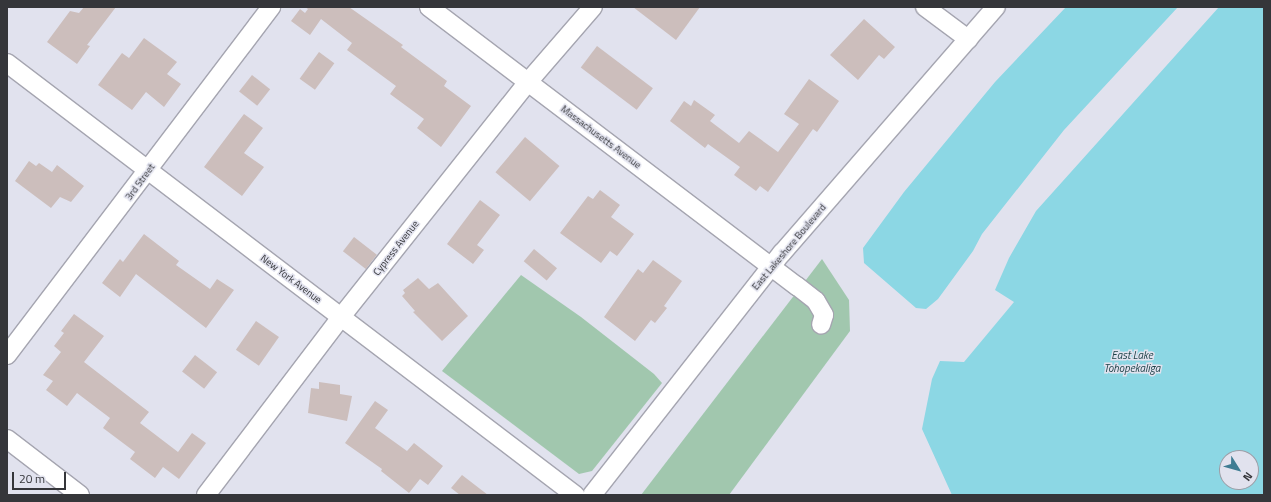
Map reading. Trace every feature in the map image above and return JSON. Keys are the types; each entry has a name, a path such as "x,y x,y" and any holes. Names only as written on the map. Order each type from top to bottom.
{"street":[{"name":"3rd Street","path":"7,355 271,7"},
{"name":"Massachusetts Avenue","path":"429,7 772,266 816,301 824,315 821,325"},
{"name":"Cypress Avenue","path":"206,495 341,317 528,82 593,7"},
{"path":"925,7 968,39"},
{"name":"East Lakeshore Boulevard","path":"592,495 772,266 996,7"},
{"name":"New York Avenue","path":"7,63 147,171 575,495"},
{"path":"7,439 80,495"}],"green space":[{"path":"822,259 849,300 850,331 729,495 641,495"},
{"path":"521,275 581,317 654,374 662,383 592,471 579,474 442,371"}],"water":[{"path":"1066,7 1178,7 1064,130 982,234 973,251 938,299 926,309 916,308 864,263 863,248 904,192 995,82"},
{"name":"East Lake Tohopekaliga","path":"1219,7 1264,7 1264,495 952,495 922,429 932,379 940,361 964,362 1014,302 995,290 1009,258 1036,211"}],"building":[{"path":"84,7 116,7 87,45 90,46 77,64 47,42 70,11 79,13"},
{"path":"305,7 349,7 403,45 401,47 447,81 444,86 471,106 441,147 417,128 424,119 390,94 396,86 347,50 352,43 321,19 310,35 291,21 300,9 305,13 308,9"},
{"path":"633,7 700,7 676,40"},
{"path":"864,19 895,47 884,59 879,55 858,80 830,55"},
{"path":"144,38 177,62 167,74 181,84 164,107 146,92 132,110 98,85 122,53 129,58"},
{"path":"597,46 653,88 637,110 581,68"},
{"path":"319,52 334,63 315,90 300,79"},
{"path":"252,75 270,89 257,106 239,92"},
{"path":"809,79 839,101 817,132 813,129 768,192 760,186 756,191 734,175 740,167 708,144 705,148 670,121 684,101 691,106 694,100 715,115 710,121 739,143 749,131 778,152 799,124 784,114"},
{"path":"244,114 263,128 244,153 264,167 242,196 204,167"},
{"path":"525,137 559,166 530,201 495,172"},
{"path":"29,161 36,166 39,163 52,172 57,165 84,186 71,202 60,197 51,208 15,181"},
{"path":"600,190 620,205 611,217 634,234 617,256 610,251 601,263 560,233 588,196 593,199"},
{"path":"480,200 500,215 477,245 484,250 473,264 447,244"},
{"path":"144,234 179,261 176,265 210,289 217,279 234,290 206,328 136,274 120,297 102,283 120,259 123,262"},
{"path":"354,237 377,255 366,269 343,251"},
{"path":"534,249 557,268 547,281 524,261"},
{"path":"653,260 682,281 664,306 667,308 655,323 651,320 635,341 604,317 638,269 643,273"},
{"path":"418,278 429,289 438,283 468,316 442,341 413,312 415,311 402,296 405,293 403,290"},
{"path":"74,314 104,336 84,362 149,412 140,423 178,452 192,433 206,443 179,479 163,467 155,478 130,459 135,452 103,428 110,418 77,393 67,406 46,390 53,381 43,375 61,352 54,346 64,333 61,331"},
{"path":"256,321 279,337 259,366 236,350"},
{"path":"195,355 217,372 204,389 182,372"},
{"path":"319,382 340,385 340,394 352,396 347,421 308,413 311,388 319,389"},
{"path":"375,401 388,410 375,428 407,451 414,443 443,466 428,485 420,479 409,493 381,471 382,469 345,443"},
{"path":"462,475 488,495 460,495 451,488"}]}
